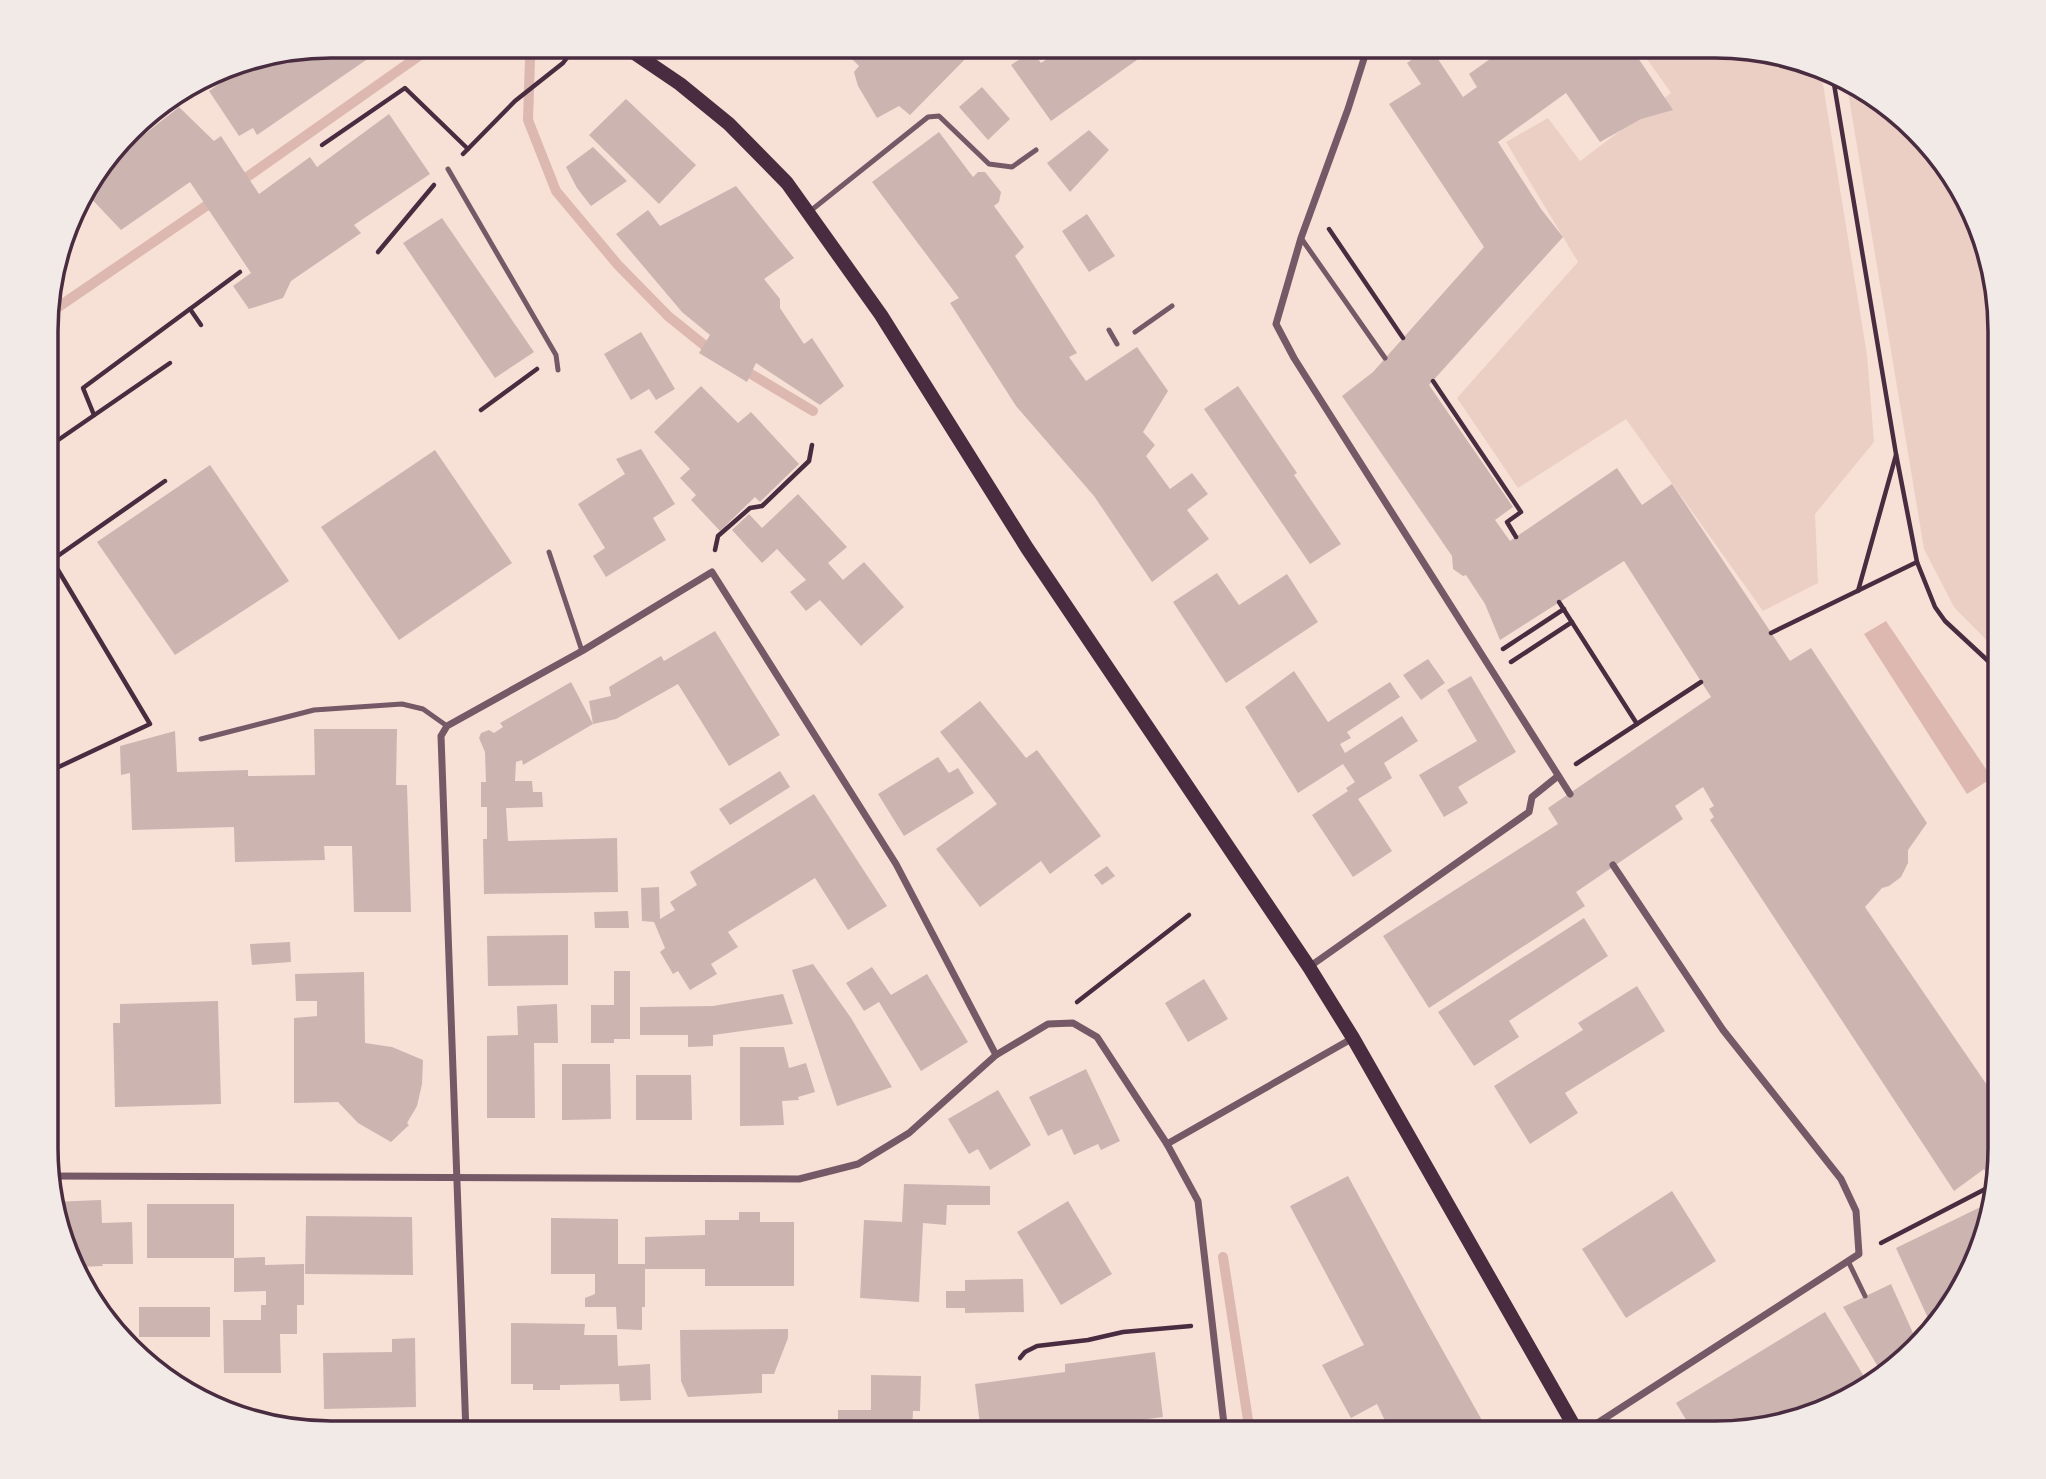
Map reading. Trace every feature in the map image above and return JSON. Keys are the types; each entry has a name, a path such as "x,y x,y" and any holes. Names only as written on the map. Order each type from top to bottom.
{"main road":[{"path":"642,58 680,84 729,124 787,183 881,315 1027,548 1309,967 1353,1038 1573,1421"}],"street":[{"path":"1364,58 1301,238 1276,324 1294,358 1570,794"},
{"path":"466,1421 441,736 447,726 582,651 712,572 896,864 996,1055"},
{"path":"1309,967 1529,812 1532,797 1558,776"},
{"path":"1599,1421 1859,1254 1856,1211 1841,1179 1723,1030 1613,865"},
{"path":"59,1177 799,1179 858,1164 909,1133 996,1055 1048,1024 1073,1023 1097,1037 1167,1144 1198,1201 1224,1421"},
{"path":"1167,1144 1353,1038"}],"lane":[{"path":"808,212 928,117 939,116 989,164 1012,167 1036,150"},
{"path":"447,169 556,355 558,370"},
{"path":"1301,238 1385,358"},
{"path":"1135,332 1172,306"},
{"path":"1109,330 1117,344"},
{"path":"549,552 582,651"},
{"path":"201,739 314,710 402,704 423,709 447,726"},
{"path":"1849,1261 1865,1296"}],"path":[{"path":"515,101 567,58"},
{"path":"1834,85 1896,454 1917,562 1935,607 1945,621 1988,661"},
{"path":"322,145 405,88 468,149"},
{"path":"1313,205 1403,338"},
{"path":"94,415 83,388 240,272"},
{"path":"190,309 201,325"},
{"path":"481,410 556,355"},
{"path":"58,440 170,363"},
{"path":"1433,381 1521,512 1507,522 1516,537"},
{"path":"712,572 718,536 750,508 761,506 799,470 808,461 812,446"},
{"path":"1858,591 1896,454"},
{"path":"58,556 165,481"},
{"path":"1771,633 1917,562"},
{"path":"58,570 150,724 58,767"},
{"path":"1559,602 1637,724"},
{"path":"1501,651 1563,608"},
{"path":"1525,653 1572,622"},
{"path":"1558,776 1700,681"},
{"path":"1073,1023 1077,1001 1189,915"},
{"path":"1859,1254 1985,1189"},
{"path":"1020,1358 1037,1346 1054,1342 1212,1324"}],"shaded area":[{"path":"1646,58 1751,60 1786,67 1822,80 1867,355 1874,442 1815,514 1818,583 1763,611 1626,419 1518,488 1457,398 1578,262 1506,142 1548,118 1580,161 1671,93"},
{"path":"1848,92 1895,125 1932,164 1960,210 1979,260 1988,313 1988,642 1954,607 1924,549"},
{"path":"1886,621 1988,772 1988,781 1967,794 1864,634"}],"building":[{"path":"313,58 369,58 257,135 253,128 239,136 209,91 225,79 243,72 277,63"},
{"path":"851,58 966,58 910,115 899,106 877,118 858,86 854,72 859,66"},
{"path":"1022,58 1037,58 1041,63 1049,58 1140,58 1051,121 1011,65"},
{"path":"1414,58 1437,58 1463,97 1477,87 1469,74 1491,58 1638,58 1673,110 1641,119 1600,142 1566,93 1498,142 1541,209 1563,237 1429,385 1513,507 1495,520 1510,541 1617,468 1642,505 1672,484 1790,661 1811,648 1927,823 1908,850 1908,863 1901,877 1882,888 1865,907 1988,1086 1987,1173 1984,1169 1954,1191 1710,820 1714,817 1709,809 1714,806 1703,787 1675,806 1683,819 1576,892 1585,906 1429,1008 1383,936 1558,824 1548,808 1711,697 1624,561 1500,640 1485,604 1466,575 1463,576 1453,569 1452,556 1342,396 1373,372 1484,247 1389,104 1421,84 1407,63"},
{"path":"982,87 1010,119 988,140 959,107"},
{"path":"626,99 696,165 659,204 589,135"},
{"path":"179,107 214,141 221,136 259,194 310,157 317,167 389,114 430,174 354,225 361,233 291,281 283,298 249,309 233,286 251,273 190,182 121,230 92,199 114,164 132,144"},
{"path":"1089,130 1109,150 1070,192 1047,163"},
{"path":"939,132 973,177 978,172 985,172 1001,192 999,202 994,206 1024,247 1015,256 1077,353 1069,357 1086,381 1137,347 1168,391 1143,432 1155,445 1146,456 1170,489 1192,473 1208,494 1187,510 1209,539 1152,582 1094,496 1016,406 950,303 959,298 872,182"},
{"path":"593,147 627,181 591,206 566,167"},
{"path":"736,186 794,258 764,279 780,299 780,308 804,344 812,338 844,386 820,405 756,363 747,382 699,353 710,335 682,312 616,234 648,210 660,226"},
{"path":"1087,214 1115,256 1089,272 1062,231"},
{"path":"442,218 534,352 495,378 403,243"},
{"path":"641,332 675,389 656,400 649,389 631,400 604,354"},
{"path":"701,386 738,423 751,412 799,464 760,502 755,497 720,531 691,500 696,495 680,478 690,469 654,432"},
{"path":"1238,386 1341,544 1310,564 1204,409"},
{"path":"641,449 675,504 653,518 666,540 606,577 593,556 605,548 578,504 625,474 616,459"},
{"path":"435,450 512,563 399,640 321,527"},
{"path":"210,465 289,581 175,655 97,542"},
{"path":"798,494 847,547 828,563 843,580 864,562 904,607 861,646 820,600 806,611 790,592 806,580 777,549 762,563 732,530 749,514 762,528"},
{"path":"1217,573 1239,605 1287,574 1318,622 1226,683 1173,602"},
{"path":"715,631 780,735 729,766 678,684 616,719 593,724 589,701 611,696 609,687 661,656 664,661"},
{"path":"1428,659 1445,683 1421,700 1403,675"},
{"path":"1294,671 1328,722 1390,682 1400,697 1347,732 1351,738 1340,744 1345,753 1402,716 1418,741 1384,763 1392,778 1358,799 1392,851 1353,877 1312,815 1348,791 1346,788 1355,782 1343,764 1298,793 1245,707"},
{"path":"1471,676 1516,752 1458,787 1468,803 1444,817 1419,775 1477,741 1447,690"},
{"path":"571,682 593,724 523,765 522,760 516,762 515,781 532,781 533,792 542,792 543,807 506,808 508,841 617,838 618,892 484,894 483,839 487,839 487,807 481,807 481,782 486,782 485,752 479,738 481,733 489,730 494,733 503,727 500,723"},
{"path":"980,701 1026,758 1037,750 1101,836 1050,874 1041,861 980,907 936,849 997,804 940,732"},
{"path":"314,729 397,729 396,785 407,785 411,912 354,912 352,846 324,846 325,860 235,862 234,827 132,830 130,773 121,775 120,746 175,731 177,772 248,770 248,776 315,775"},
{"path":"938,757 949,773 958,768 974,793 904,836 878,794"},
{"path":"780,771 790,787 730,825 719,809"},
{"path":"814,794 887,906 848,930 815,878 728,932 738,947 711,964 717,974 690,990 678,971 673,974 660,952 665,948 654,922 642,921 641,888 659,887 660,919 675,910 670,902 697,885 690,872"},
{"path":"1107,866 1115,876 1102,885 1094,875"},
{"path":"628,911 629,928 595,928 594,912"},
{"path":"1584,918 1608,956 1509,1021 1519,1037 1474,1066 1438,1012"},
{"path":"568,935 568,985 488,986 487,936"},
{"path":"290,942 291,962 252,965 250,944"},
{"path":"813,964 851,1018 892,1087 837,1106 792,970"},
{"path":"872,967 891,995 927,974 968,1042 921,1071 879,1002 864,1011 846,983"},
{"path":"614,971 630,971 630,1039 614,1039 614,1043 591,1043 591,1005 614,1005"},
{"path":"364,972 365,1043 392,1047 423,1060 422,1084 417,1106 407,1123 409,1125 391,1142 358,1123 338,1102 294,1103 294,1018 317,1016 317,1001 296,1001 295,974"},
{"path":"1204,979 1228,1019 1188,1042 1165,1003"},
{"path":"1637,986 1665,1031 1565,1093 1578,1113 1530,1144 1494,1086 1583,1030 1578,1023"},
{"path":"783,994 793,1024 713,1035 713,1046 688,1047 688,1035 640,1035 640,1007 713,1006"},
{"path":"218,1001 221,1104 115,1107 113,1023 120,1023 120,1004"},
{"path":"557,1004 558,1043 534,1043 535,1118 487,1118 487,1036 518,1035 517,1006"},
{"path":"740,1047 784,1047 789,1068 806,1063 815,1092 798,1097 799,1100 782,1101 784,1125 740,1126"},
{"path":"562,1064 610,1064 611,1119 562,1120"},
{"path":"1086,1069 1120,1141 1101,1150 1098,1144 1074,1155 1062,1129 1048,1136 1029,1097"},
{"path":"636,1075 691,1075 692,1120 636,1120"},
{"path":"998,1090 1031,1145 990,1170 978,1149 969,1154 948,1119"},
{"path":"1348,1176 1482,1421 1385,1421 1377,1404 1351,1418 1322,1365 1364,1345 1290,1206"},
{"path":"904,1184 990,1186 990,1205 947,1205 946,1225 923,1223 919,1302 860,1298 864,1220 902,1222"},
{"path":"1672,1191 1716,1261 1626,1318 1582,1249"},
{"path":"101,1200 102,1223 132,1222 133,1264 85,1267 72,1236 63,1202"},
{"path":"1068,1201 1112,1274 1061,1305 1017,1232"},
{"path":"147,1204 234,1204 234,1258 147,1258"},
{"path":"1982,1206 1974,1236 1960,1269 1928,1319 1896,1248"},
{"path":"739,1212 760,1212 760,1222 794,1222 794,1286 705,1286 705,1269 645,1269 642,1330 617,1329 616,1307 585,1307 585,1298 595,1294 595,1274 551,1274 551,1218 618,1219 618,1264 645,1264 645,1237 705,1235 705,1220 739,1220"},
{"path":"306,1216 412,1217 413,1275 305,1274"},
{"path":"265,1257 265,1265 304,1264 304,1305 297,1305 297,1334 280,1334 281,1373 224,1373 223,1320 261,1320 261,1305 266,1305 266,1291 234,1292 234,1258"},
{"path":"1023,1279 1024,1312 965,1313 965,1308 946,1308 946,1291 965,1291 965,1280"},
{"path":"1891,1284 1914,1335 1878,1367 1843,1307"},
{"path":"139,1307 210,1307 210,1337 139,1337"},
{"path":"1825,1312 1864,1377 1803,1407 1751,1419 1687,1421 1676,1403"},
{"path":"511,1323 585,1324 584,1335 617,1335 618,1366 650,1364 651,1400 620,1401 619,1384 560,1385 560,1390 533,1390 533,1384 511,1384"},
{"path":"788,1329 788,1338 774,1374 762,1374 762,1393 688,1397 681,1381 680,1330"},
{"path":"415,1338 416,1407 324,1409 323,1353 392,1352 392,1339"},
{"path":"1155,1352 1163,1417 1133,1421 980,1421 975,1384 1065,1372 1065,1364"},
{"path":"871,1375 921,1376 920,1411 913,1411 913,1421 838,1421 838,1410 871,1410"}],"waterway":[{"path":"247,177 416,58"},
{"path":"530,58 528,120 556,191 618,265 668,316 704,345"},
{"path":"59,307 206,206"},
{"path":"751,374 813,411"},
{"path":"1223,1257 1248,1421"}]}
